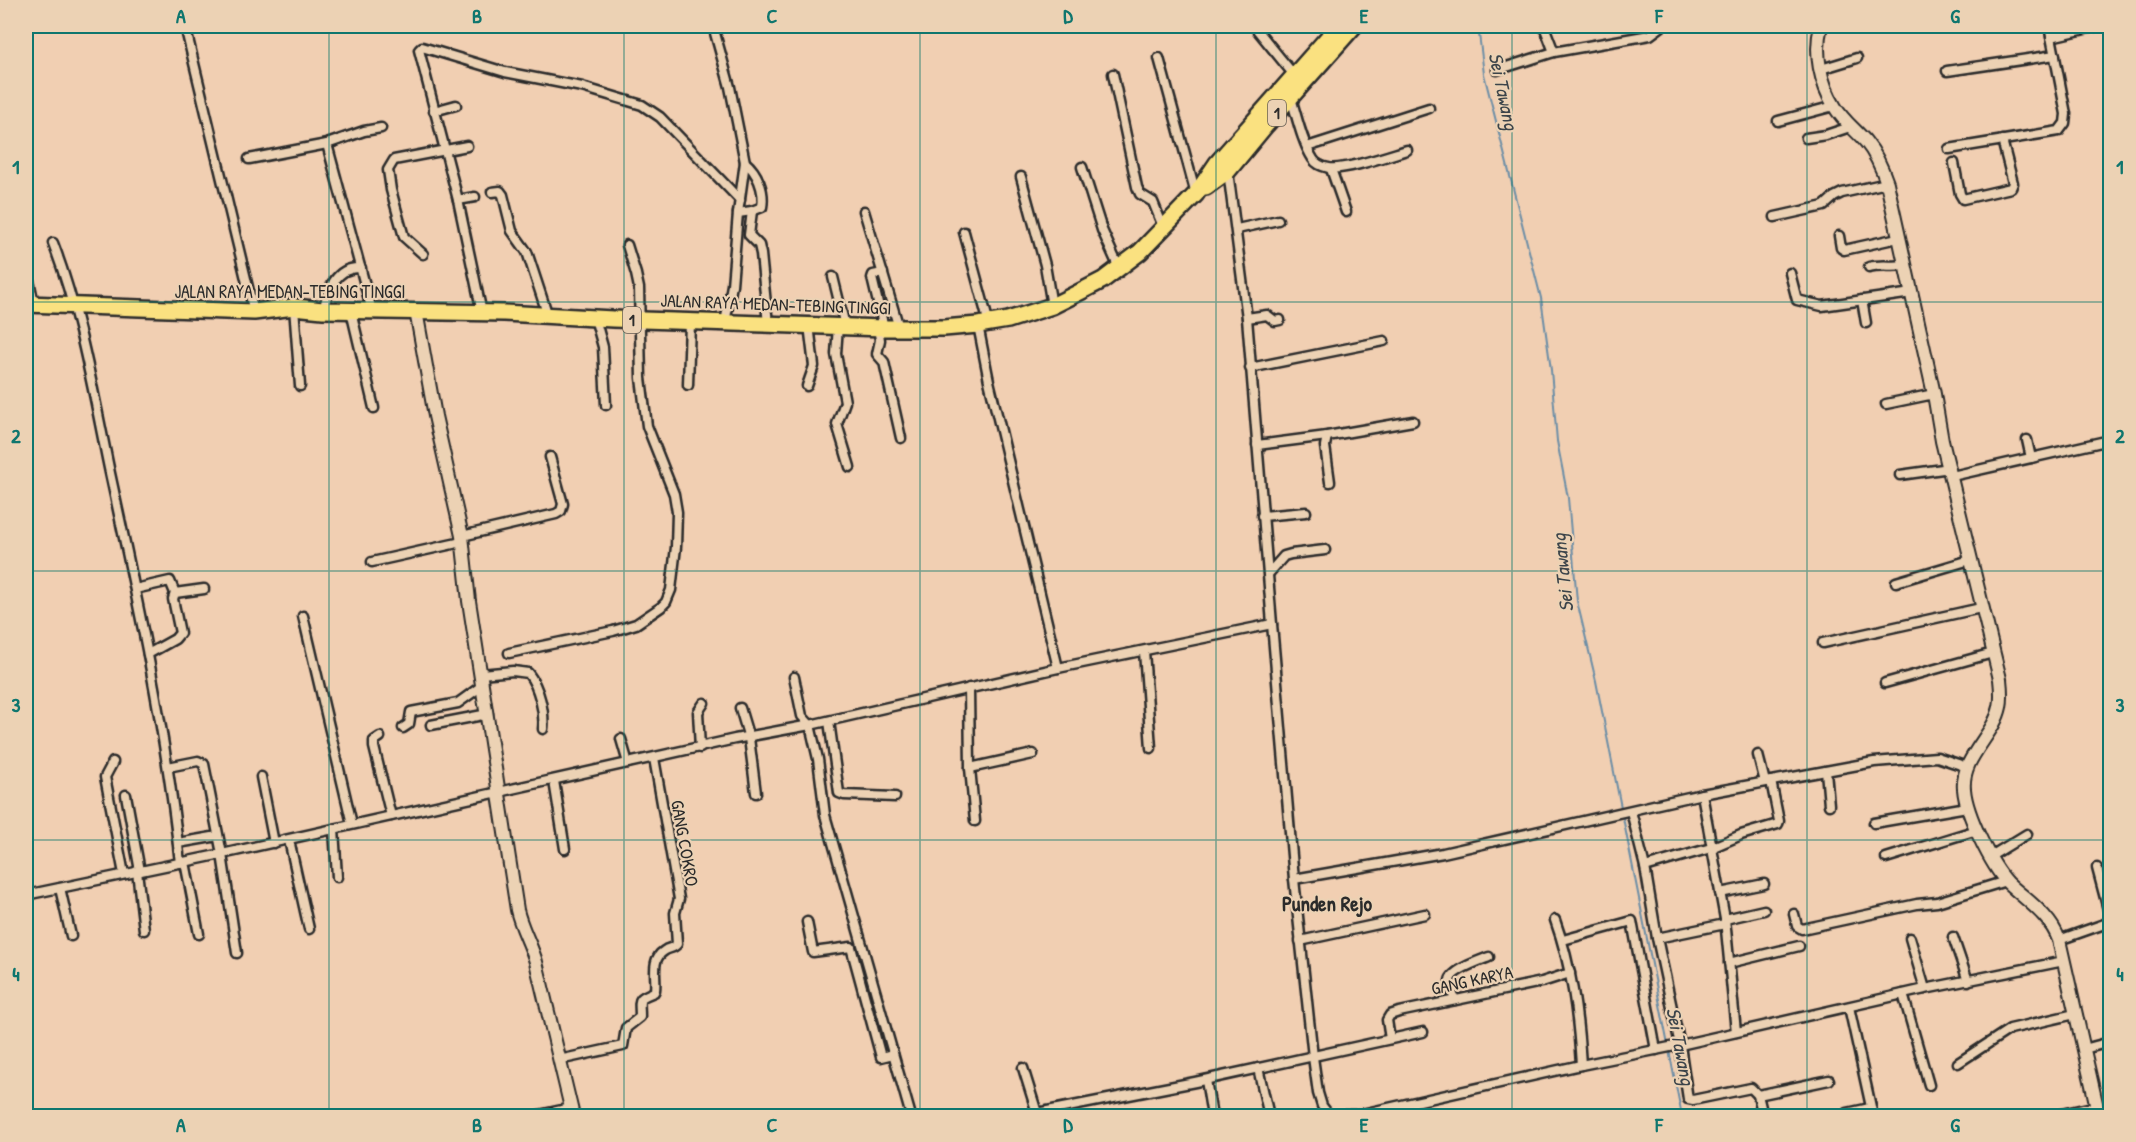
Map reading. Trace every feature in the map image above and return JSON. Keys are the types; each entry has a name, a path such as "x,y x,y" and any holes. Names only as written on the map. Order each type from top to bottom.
{"highway":[{"name":"JALAN RAYA MEDAN-TEBING TINGGI","path":"1196,194 1228,171 1354,26"},
{"name":"JALAN RAYA MEDAN-TEBING TINGGI","path":"30,304 254,312 294,307 351,311 482,313 841,326 944,328 984,325 1052,306 1103,280 1140,252 1196,194 1217,163 1336,27"}],"street":[{"path":"185,26 254,312"},
{"path":"713,26 730,87 745,162 740,200"},
{"path":"1254,26 1294,75"},
{"path":"1544,26 1554,52"},
{"path":"1497,70 1554,52 1650,35 1662,26"},
{"path":"1821,26 1819,42 1821,69 1834,106 1878,159 1887,183 1934,394 1942,441 2001,690 2001,705 1994,724 1967,767 1964,787 1967,807 1977,830 2006,881 2055,928 2098,1111 2052,1116"},
{"path":"1949,149 2059,131 2065,123 2066,114 2049,26"},
{"path":"2051,37 2098,26"},
{"path":"482,313 458,200 419,50 422,47 505,72 582,87 647,107 660,117 740,200 749,235 759,245 768,324"},
{"path":"1947,71 2055,55"},
{"path":"1159,58 1196,194"},
{"path":"1821,69 1857,58"},
{"path":"1113,74 1137,187 1140,194 1153,202 1164,229"},
{"path":"1291,98 1307,147 1315,161 1331,169 1407,150"},
{"path":"434,111 456,105"},
{"path":"1778,121 1834,106"},
{"path":"1307,147 1428,108"},
{"path":"1806,138 1826,135 1850,127"},
{"path":"249,159 327,144 364,131 381,128"},
{"path":"1954,163 1963,200 2011,188 2013,183 2002,140"},
{"path":"327,144 372,311"},
{"path":"423,254 404,237 388,170 394,160 467,146"},
{"path":"744,212 762,207 763,199 757,174 745,162"},
{"path":"1082,166 1102,230 1119,268"},
{"path":"1331,169 1346,212"},
{"path":"1228,171 1247,318 1262,516 1312,1057 1318,1093 1322,1106 1330,1116 1357,1115 1581,1065 1679,1046 1925,989 2064,961"},
{"path":"1021,177 1045,265 1052,306"},
{"path":"1775,217 1824,206 1842,193 1887,183"},
{"path":"492,192 500,191 503,195 512,231 527,252 548,317"},
{"path":"458,200 475,197"},
{"path":"864,211 883,273 887,327 880,340 878,354 884,362 901,438"},
{"path":"725,323 744,212"},
{"path":"1237,229 1278,220"},
{"path":"964,232 984,325 989,381 1058,668"},
{"path":"1839,236 1841,248 1844,250 1898,238"},
{"path":"53,243 74,305 135,589 168,766 178,843 199,934"},
{"path":"509,653 613,632 636,624 661,608 671,590 677,512 674,494 647,426 641,378 636,274 627,245"},
{"path":"1869,267 1881,264 1893,267 1905,265"},
{"path":"26,266 30,304"},
{"path":"323,310 330,285 344,271 361,268"},
{"path":"883,273 872,278 887,327"},
{"path":"1790,273 1799,302 1822,306 1912,293"},
{"path":"833,277 841,326 836,354 845,402 837,424 850,467"},
{"path":"1862,300 1866,323"},
{"path":"294,307 300,386"},
{"path":"351,311 374,408"},
{"path":"416,311 435,416 462,539 517,910 520,922 532,946 572,1112 534,1116"},
{"path":"1247,318 1267,315 1275,321 1280,320"},
{"path":"595,318 603,347 606,405"},
{"path":"688,385 690,322"},
{"path":"807,386 814,366 809,325"},
{"path":"1250,368 1384,341"},
{"path":"1886,404 1934,394"},
{"path":"1257,445 1413,421"},
{"path":"1327,436 1325,446 1330,482"},
{"path":"2026,440 2031,458"},
{"path":"1900,475 1951,472 2110,441"},
{"path":"372,562 556,514 561,511 563,504 550,457"},
{"path":"1262,516 1306,512"},
{"path":"1269,573 1284,556 1325,550"},
{"path":"1896,582 1970,560"},
{"path":"135,589 170,581 175,593 173,599 180,633 175,639 148,654"},
{"path":"175,593 204,589"},
{"path":"1823,643 1982,608"},
{"path":"303,616 352,824"},
{"path":"26,895 222,855 735,739 783,731 1058,668 1272,624"},
{"path":"1144,651 1151,748"},
{"path":"1885,683 1992,653"},
{"path":"404,728 409,724 410,714 414,710 458,703 482,679 513,671 528,674 536,686 542,708 543,729"},
{"path":"794,677 802,716 810,725 818,759 825,815 911,1116"},
{"path":"969,688 970,768 975,821"},
{"path":"700,748 698,712 704,703"},
{"path":"740,708 748,738 756,794"},
{"path":"431,724 488,714"},
{"path":"829,721 839,793 895,797"},
{"path":"380,737 374,741 374,747 391,816"},
{"path":"621,739 628,763"},
{"path":"970,768 1033,754"},
{"path":"1645,867 1711,849 1741,835 1778,824 1768,782 1758,755"},
{"path":"1294,879 1443,853 1702,794 1894,759 1932,757 1967,767"},
{"name":"GANG COKRO","path":"559,1060 623,1046 626,1028 640,1017 641,997 654,993 656,990 654,972 657,959 664,951 674,948 677,944 675,913 679,899 654,758"},
{"path":"168,766 198,761 204,764 222,855 237,953"},
{"path":"113,762 105,777 124,874"},
{"path":"1826,771 1829,805"},
{"path":"261,777 274,843"},
{"path":"554,781 565,849"},
{"path":"1702,794 1725,921 1737,1032"},
{"path":"126,795 139,871 144,930"},
{"path":"1874,823 1967,807"},
{"path":"1628,811 1645,867 1690,1100 1751,1088 1758,1095 1763,1116"},
{"path":"334,829 337,877"},
{"path":"1886,858 1977,830"},
{"path":"1991,856 2027,834"},
{"path":"178,843 218,836"},
{"path":"289,840 309,928"},
{"path":"2097,868 2110,917"},
{"path":"1794,914 1797,926 1802,929 1917,904 1937,902 2006,881"},
{"path":"1720,893 1764,884"},
{"path":"60,888 70,936"},
{"path":"1657,938 1764,910"},
{"path":"1300,941 1425,914"},
{"path":"1555,920 1563,940 1574,995 1581,1065"},
{"path":"1563,940 1632,921 1657,1050"},
{"path":"807,922 813,952 851,947 881,1057 893,1054"},
{"path":"2059,940 2110,922"},
{"path":"1953,937 1968,981"},
{"path":"1910,938 1925,989"},
{"path":"1729,963 1799,946"},
{"path":"1455,1000 1450,982 1451,976 1488,957"},
{"name":"GANG KARYA","path":"1390,1039 1387,1020 1390,1015 1542,982 1570,973"},
{"path":"1903,994 1929,1085"},
{"path":"1845,1116 1847,1113 1872,1112 1849,1007"},
{"path":"1958,1063 2010,1029 2075,1014"},
{"path":"1022,1116 1042,1114 1206,1080 1423,1032"},
{"path":"2084,1049 2110,1042"},
{"path":"1023,1068 1042,1114"},
{"path":"1258,1068 1269,1116"},
{"path":"1206,1080 1212,1116"},
{"path":"1758,1095 1829,1080"}],"waterway":[{"name":"Sei Tawang","path":"1478,26 1484,74 1541,298 1551,370 1557,441 1568,498 1577,601 1596,681 1682,1116"}],"district":[{"name":"Punden Rejo","path":"1327,903"}]}
